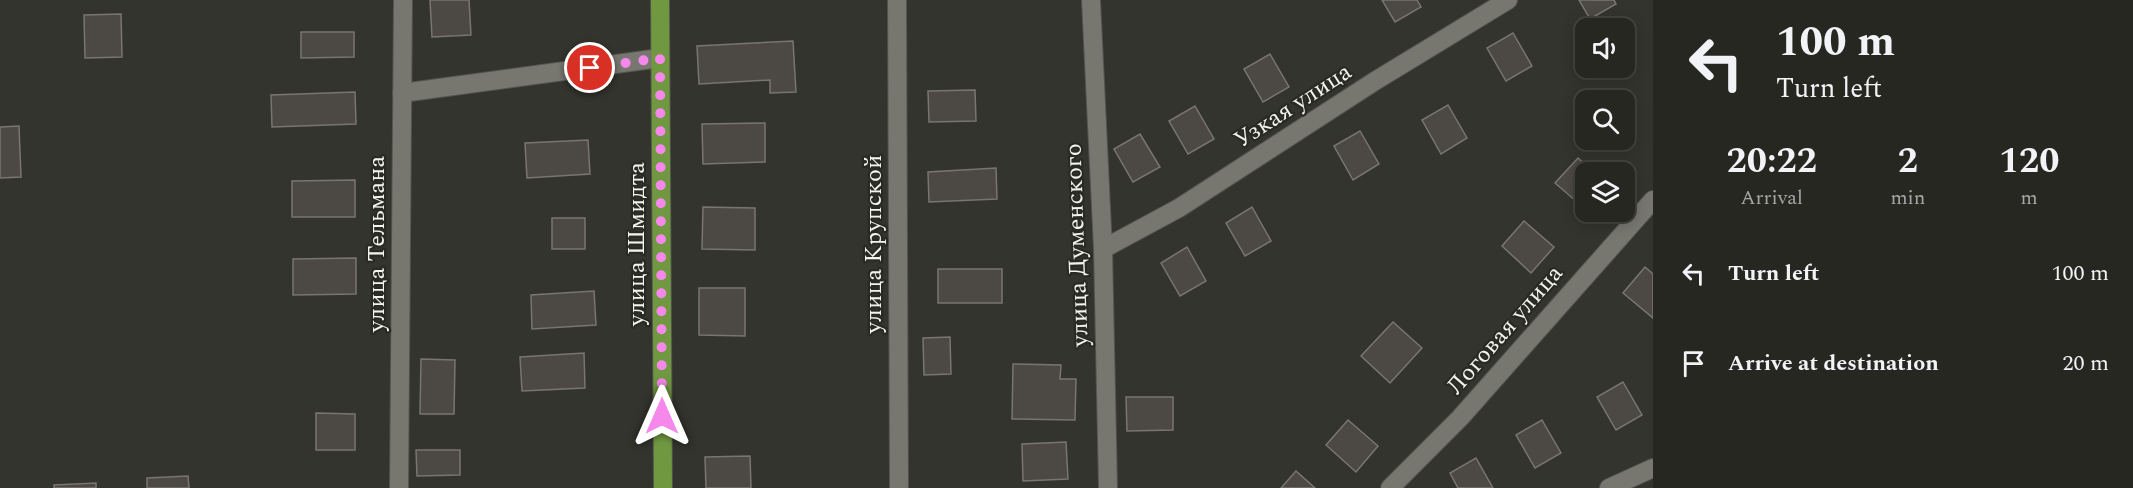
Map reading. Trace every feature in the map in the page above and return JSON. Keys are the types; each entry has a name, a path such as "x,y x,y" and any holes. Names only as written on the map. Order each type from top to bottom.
{"main road":[{"name":"улица Шмидта","path":"660,0 663,488"}],"street":[{"name":"улица Тельмана","path":"399,488 403,0"},
{"name":"улица Крупской","path":"897,0 899,488"},
{"name":"улица Думенского","path":"1091,0 1103,249 1108,488"},
{"name":"Узкая улица","path":"1103,249 1179,208 1375,81 1508,0"},
{"path":"402,93 660,58"},
{"name":"Логовая улица","path":"1390,488 1460,418 1653,200"},
{"path":"1609,488 1653,468"}],"building":[{"path":"430,0 469,0 471,35 432,37"},
{"path":"1382,0 1417,0 1421,7 1395,22"},
{"path":"1579,0 1614,0 1616,4 1589,18"},
{"path":"121,14 122,57 85,58 84,15"},
{"path":"301,32 354,32 354,57 301,58"},
{"path":"1513,33 1532,66 1506,81 1487,48"},
{"path":"793,41 796,92 770,93 770,80 699,84 697,46"},
{"path":"1270,54 1289,87 1263,102 1244,69"},
{"path":"975,90 976,121 929,122 928,91"},
{"path":"355,92 356,124 272,127 271,95"},
{"path":"1448,105 1467,138 1441,154 1422,120"},
{"path":"1195,106 1214,139 1188,154 1169,121"},
{"path":"765,123 765,162 703,164 702,124"},
{"path":"19,126 21,177 0,178 0,127"},
{"path":"1360,131 1379,164 1353,180 1334,146"},
{"path":"1140,134 1160,167 1133,182 1114,149"},
{"path":"588,140 590,174 527,178 525,143"},
{"path":"1578,158 1583,162 1575,162 1575,200 1555,183"},
{"path":"996,168 997,199 929,202 928,172"},
{"path":"355,180 355,217 292,217 292,181"},
{"path":"703,207 755,208 755,250 702,249"},
{"path":"1252,207 1271,241 1245,256 1226,223"},
{"path":"552,218 585,218 585,249 552,249"},
{"path":"1524,221 1554,247 1531,273 1502,246"},
{"path":"1187,247 1206,281 1180,296 1161,263"},
{"path":"356,258 356,294 293,295 293,259"},
{"path":"1645,267 1653,274 1653,318 1623,293"},
{"path":"938,269 1002,269 1002,303 938,303"},
{"path":"699,288 745,288 745,336 699,335"},
{"path":"594,291 596,325 532,329 531,295"},
{"path":"1393,322 1422,348 1390,383 1361,356"},
{"path":"950,337 951,374 924,375 923,338"},
{"path":"584,353 585,388 522,391 520,357"},
{"path":"421,359 455,360 454,414 420,414"},
{"path":"1013,364 1061,365 1060,379 1076,379 1075,420 1012,419"},
{"path":"1623,382 1642,415 1616,430 1597,397"},
{"path":"1126,397 1173,397 1173,430 1127,431"},
{"path":"316,413 355,414 355,450 316,450"},
{"path":"1348,420 1378,446 1356,472 1326,445"},
{"path":"1542,420 1561,453 1535,468 1516,435"},
{"path":"1066,442 1068,479 1023,481 1022,444"},
{"path":"416,450 460,450 460,475 417,476"},
{"path":"750,456 751,488 706,488 705,457"},
{"path":"1476,458 1493,488 1458,488 1450,473"},
{"path":"1296,471 1315,488 1281,488"},
{"path":"188,476 189,488 147,488 147,478"},
{"path":"96,483 96,488 54,488 54,485"}],"route":[{"path":"590,68 660,58 662,416"}]}
